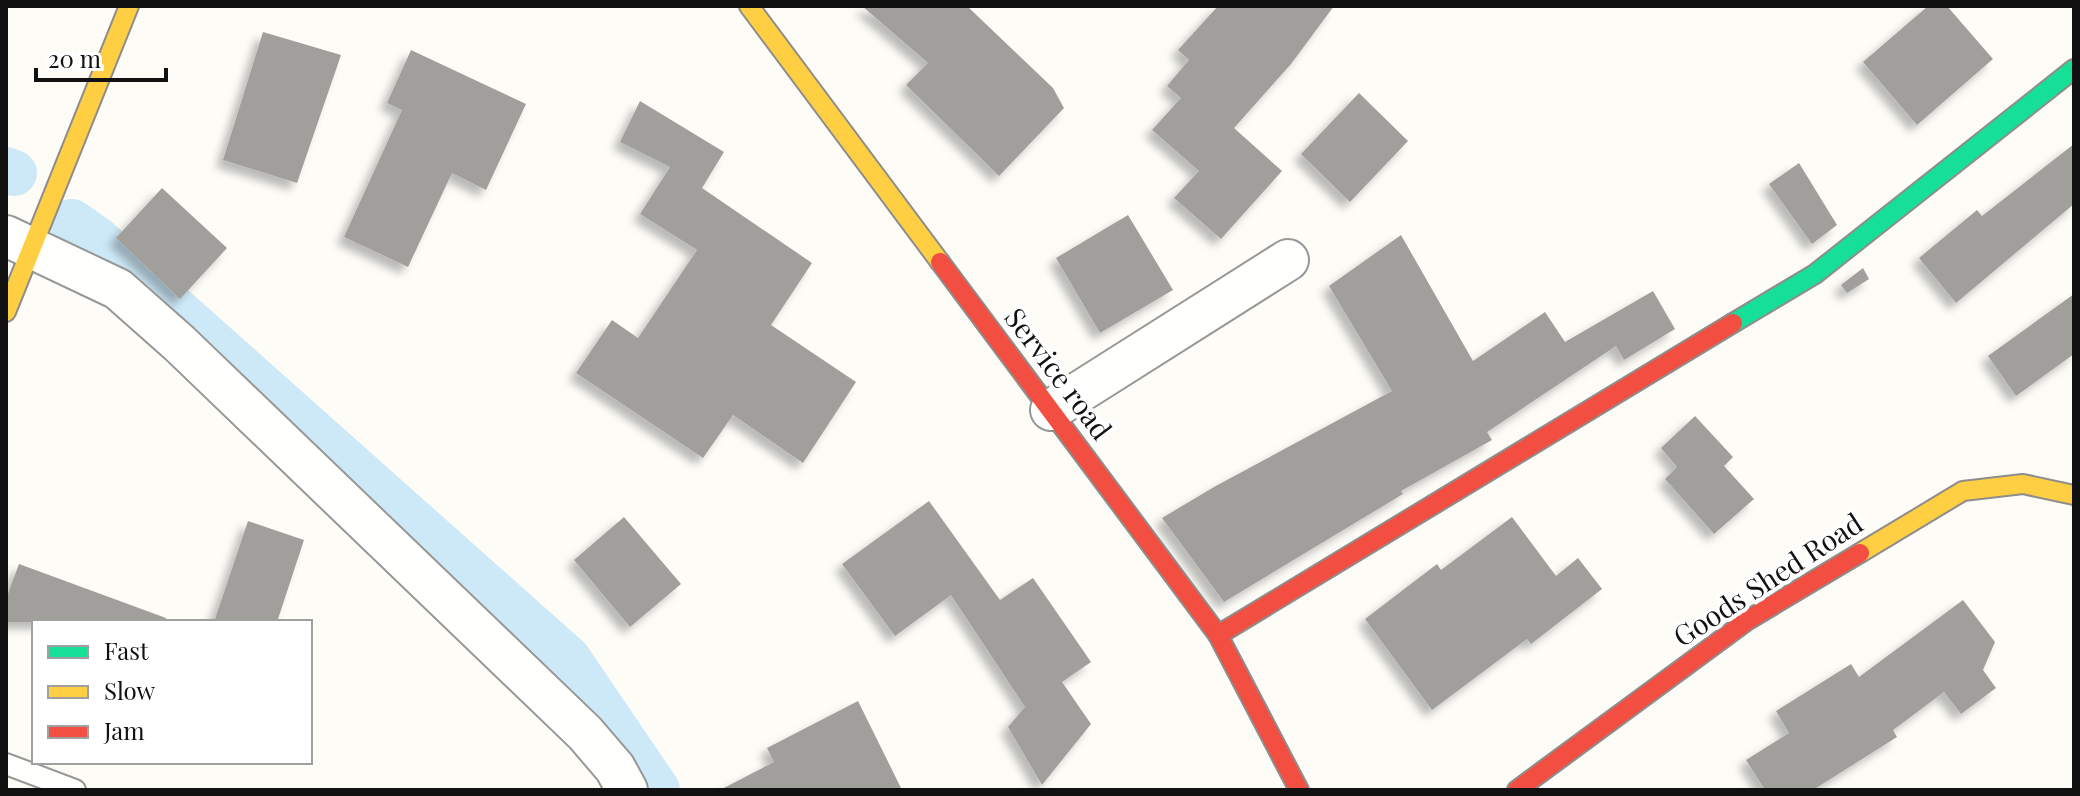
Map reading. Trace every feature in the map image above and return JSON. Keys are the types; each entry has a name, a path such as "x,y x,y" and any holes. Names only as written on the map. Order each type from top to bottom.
{"main road":[{"path":"6,312 19,241 129,6"},
{"name":"Service road","path":"749,6 1218,635 1299,790"},
{"path":"1218,635 1815,274 2074,69"},
{"name":"Goods Shed Road","path":"1517,790 1748,620 1963,491 2023,484 2074,495"}],"street":[{"path":"19,241 118,289 179,343 585,733 615,768 627,790"},
{"path":"1051,410 1288,260"}],"lane":[{"path":"6,764 75,790"}],"building":[{"path":"862,6 967,6 1053,88 1064,108 999,176 906,85 928,63"},
{"path":"1218,6 1334,6 1291,64 1234,128 1282,171 1221,239 1174,198 1199,171 1152,130 1181,98 1167,86 1189,60 1178,50"},
{"path":"1928,6 1947,6 1993,59 1917,125 1863,62"},
{"path":"263,32 341,55 297,183 223,160"},
{"path":"411,50 526,104 486,190 452,173 408,267 344,237 402,110 387,103"},
{"path":"1359,93 1408,141 1350,202 1301,154"},
{"path":"640,101 724,152 702,188 812,263 771,325 856,382 803,463 733,415 703,458 576,373 612,320 638,338 697,250 640,214 670,167 620,142"},
{"path":"2074,144 2074,204 1956,303 1919,258 1977,210 1982,216"},
{"path":"1799,163 1837,225 1812,244 1769,184"},
{"path":"162,188 227,248 180,299 116,238"},
{"path":"1128,215 1173,290 1100,333 1056,258"},
{"path":"1401,235 1473,361 1545,312 1565,342 1653,291 1675,329 1624,360 1616,346 1487,432 1492,440 1401,491 1403,494 1224,602 1162,518 1392,391 1329,286"},
{"path":"1863,268 1869,279 1847,293 1841,285"},
{"path":"2074,294 2074,354 2016,396 1988,356"},
{"path":"1695,416 1733,457 1724,466 1754,499 1714,534 1665,479 1677,467 1661,448"},
{"path":"929,501 1000,600 1033,578 1091,662 1062,682 1091,724 1042,785 1008,727 1025,707 951,595 895,636 842,564"},
{"path":"624,517 681,584 630,627 574,560"},
{"path":"1512,517 1556,576 1578,558 1602,589 1531,644 1527,639 1432,710 1365,619 1437,564 1441,570"},
{"path":"248,521 304,540 278,620 215,620"},
{"path":"19,564 166,620 6,622 6,599"},
{"path":"1963,600 1995,642 1983,670 1996,688 1961,714 1944,692 1893,730 1897,737 1813,790 1765,790 1746,760 1789,733 1776,711 1851,664 1859,677"},
{"path":"858,701 902,790 720,790 774,762 767,748"}],"waterway":[{"path":"6,170 14,173"},
{"path":"72,222 96,239 568,659 657,790"}],"traffic: fast":[{"path":"1733,323 1815,274 2074,69"}],"traffic: slow":[{"path":"6,312 129,6"},
{"path":"749,6 940,262"},
{"path":"1860,553 1963,491 2023,484 2074,495"}],"traffic: jam":[{"path":"940,262 1218,635 1299,790"},
{"path":"1218,635 1733,323"},
{"path":"1517,790 1748,620 1860,553"}]}
